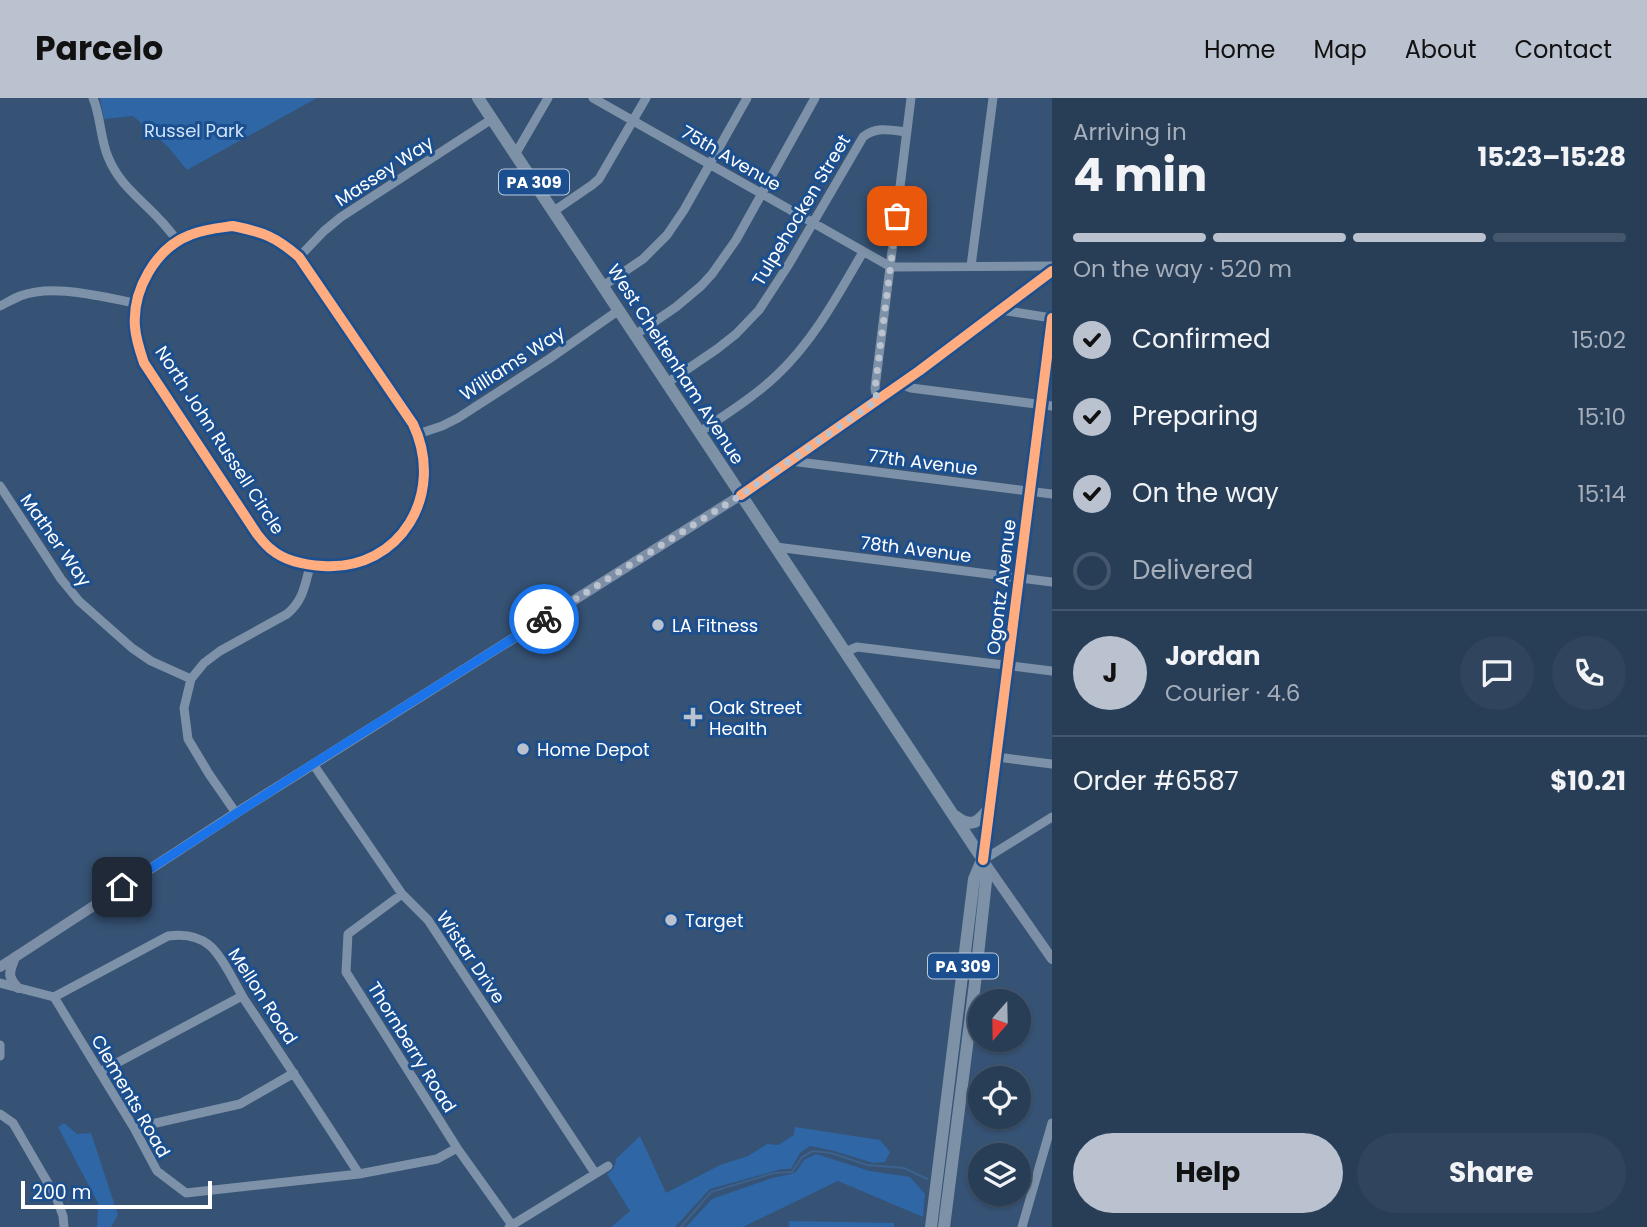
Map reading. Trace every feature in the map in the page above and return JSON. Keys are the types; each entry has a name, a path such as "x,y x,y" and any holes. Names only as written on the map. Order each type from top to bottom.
{"highway":[{"name":"West Cheltenham Avenue","path":"478,98 983,860"},
{"path":"955,816 965,822 976,822 990,807"},
{"name":"Ogontz Avenue","path":"931,1227 974,879 983,860"},
{"name":"Ogontz Avenue","path":"944,1227 986,881 983,860"}],"main road":[{"path":"0,967 236,813 741,495 900,384 1052,268"},
{"name":"Ogontz Avenue","path":"983,860 1030,491 1047,405 1052,318"},
{"path":"983,860 1052,959"},
{"path":"15,957 9,975 18,988"}],"street":[{"path":"93,98 97,106 104,147 119,179 178,241 208,229 233,226 259,231 282,242 299,257 418,434"},
{"path":"516,153 548,98"},
{"name":"75th Avenue","path":"593,98 891,267"},
{"path":"554,211 599,178 646,98"},
{"path":"603,286 643,259 660,244 677,222 747,98"},
{"path":"635,335 677,307 701,286 732,246 815,98"},
{"path":"877,400 875,388 911,98"},
{"path":"971,266 993,98"},
{"name":"Massey Way","path":"299,257 324,230 341,217 492,119"},
{"name":"Tulpehocken Street","path":"667,383 736,334 758,310 789,264 863,137 868,132 883,129 907,132"},
{"name":"North John Russell Circle","path":"178,241 154,264 144,282 136,303 138,345 144,363 247,520 272,551 310,566 334,567 375,557 394,543 409,525 420,504 425,480 418,434"},
{"path":"699,432 763,388 795,356 819,325 863,252"},
{"path":"891,267 1052,268"},
{"path":"0,306 22,295 42,291 69,291 136,303"},
{"name":"Williams Way","path":"418,434 458,418 619,310"},
{"path":"1000,310 1052,318"},
{"path":"900,384 911,388 1047,405"},
{"name":"77th Avenue","path":"790,461 1052,494"},
{"name":"Mather Way","path":"0,486 61,579 79,601 132,648 151,661 191,679"},
{"name":"78th Avenue","path":"776,547 1052,582"},
{"path":"236,813 188,739 184,708 191,679 204,663 219,651 296,607 302,597 310,566"},
{"path":"845,652 857,647 1052,671"},
{"path":"997,757 1052,764"},
{"name":"Wistar Drive","path":"313,764 402,894 428,920 595,1173"},
{"path":"983,860 1052,817"},
{"name":"Thornberry Road","path":"402,894 348,934 346,972 510,1226"},
{"name":"Mellon Road","path":"54,997 156,942 176,935 194,937 210,945 359,1174"},
{"path":"0,983 54,997"},
{"path":"100,1072 242,996"},
{"name":"Clements Road","path":"54,997 134,1128 157,1171 186,1193 359,1174 438,1159 457,1147"},
{"path":"0,1045 0,1056"},
{"path":"134,1128 240,1104 294,1073"},
{"path":"0,1114 13,1123 56,1197 64,1227"},
{"path":"1022,1227 1052,1123"},
{"path":"510,1226 608,1166"}],"green space":[{"name":"Russel Park","path":"100,98 317,98 187,170 168,147 133,116 104,119"},
{"path":"64,1123 77,1134 91,1133 118,1215 111,1227 97,1227 98,1203 58,1127"},
{"path":"795,1127 880,1140 890,1152 885,1162 873,1163 810,1146 800,1153 791,1169 782,1169 710,1189 675,1227 611,1227 630,1211 607,1174 614,1168 616,1159 640,1136 666,1193 720,1165 748,1156 767,1144 778,1145 794,1135"},
{"path":"816,1154 870,1171 910,1177 925,1194 923,1217 838,1181 743,1227 686,1227 712,1199 796,1172 804,1160"},
{"path":"789,1221 894,1223 894,1227 789,1227"}],"waterway":[{"path":"681,1227 711,1192 774,1173 792,1172 802,1157 813,1151 831,1153 867,1165 904,1168 927,1179"}],"cycle path":[{"path":"233,226 269,236 299,257 413,424 422,450 424,476 420,501 410,523 394,541 375,556 351,564 323,566 289,560 277,554 257,534 144,363 136,336 135,313 142,285 149,272 157,260 178,241 201,231 233,226"},
{"path":"741,495 919,371 1052,271"},
{"path":"983,860 1052,318"}],"way so far":[{"path":"544,619 741,495 877,400 875,388 897,216"}],"place":[{"name":"LA Fitness","path":"658,625"},
{"name":"Oak Street Health","path":"693,717"},
{"name":"Home Depot","path":"523,749"},
{"name":"Target","path":"671,920"}],"route":[{"path":"122,887 544,619"}]}
